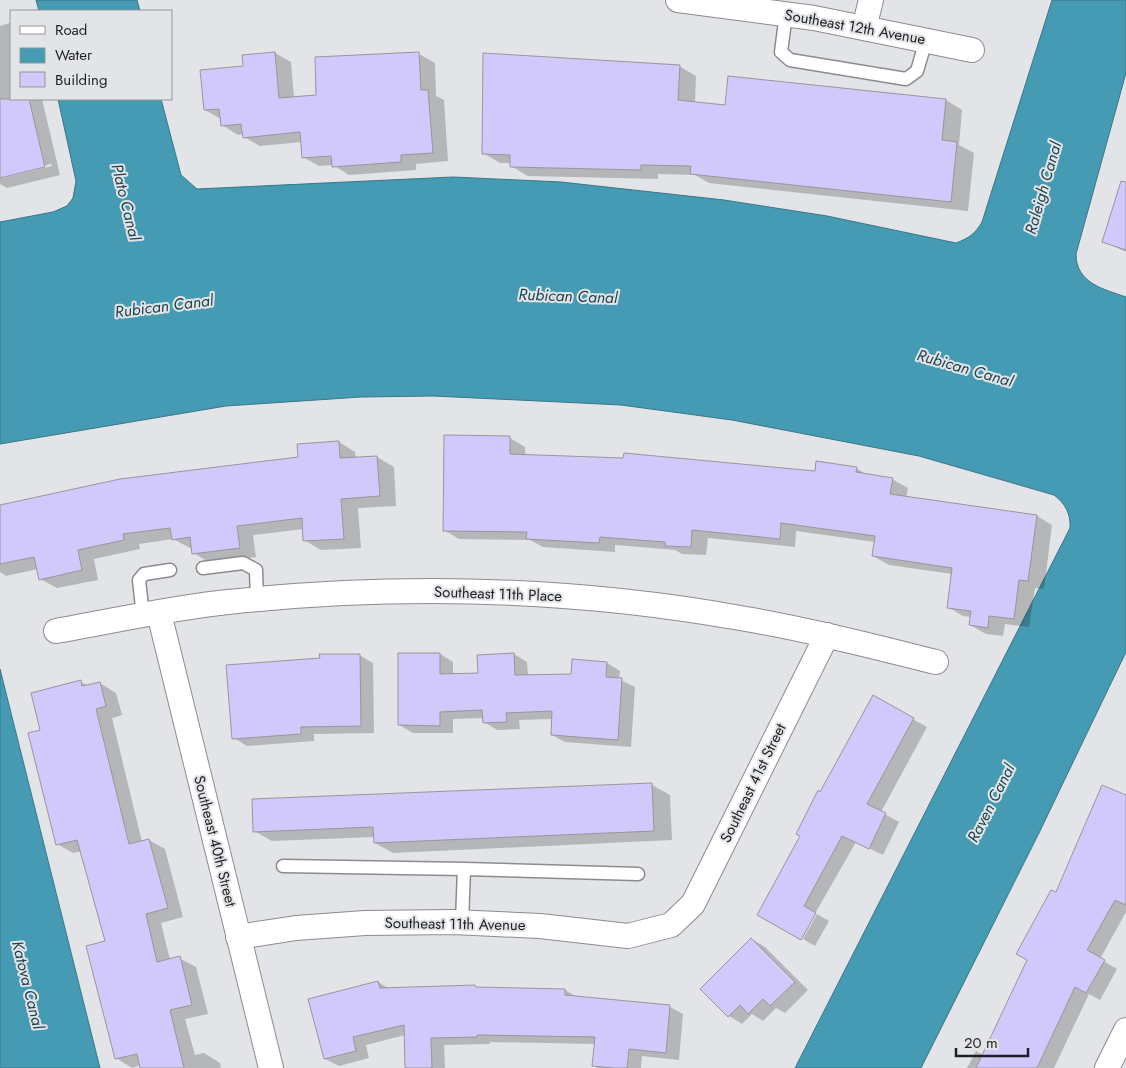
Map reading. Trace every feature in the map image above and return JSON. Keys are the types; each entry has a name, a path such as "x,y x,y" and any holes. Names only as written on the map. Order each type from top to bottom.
{"street":[{"name":"Southeast 12th Avenue","path":"678,0 786,14 972,50"},
{"path":"864,28 871,0"},
{"name":"Southeast 11th Place","path":"56,631 226,602 372,592 469,592 559,596 649,605 738,618 827,635 936,662"},
{"name":"Southeast 40th Street","path":"151,615 238,937 271,1068"},
{"name":"Southeast 41st Street","path":"671,925 693,904 827,635"},
{"name":"Southeast 11th Avenue","path":"238,937 296,928 364,923 462,922 540,926 628,936 671,925"},
{"path":"1107,1068 1126,1030"}],"lane":[{"path":"786,14 781,52 790,60 906,79 918,71 926,40"},
{"path":"203,568 244,563 256,570 258,599"},
{"path":"151,615 139,580 144,574 170,570"},
{"path":"283,866 638,874"},
{"path":"462,922 464,869"}],"water":[{"path":"36,0 137,0 140,10 39,10"},
{"path":"1052,0 1126,0 1126,73 1076,254 1077,264 1086,278 1100,288 1126,297 1126,652 1039,833 921,1068 795,1068 1070,528 1066,509 1054,495 919,456 732,420 621,405 560,402 433,396 361,397 226,406 0,444 0,222 53,212 67,206 73,198 76,181 58,100 161,100 181,175 197,189 453,177 561,182 724,200 827,216 956,243 971,235 982,222"},
{"name":"Katova Canal","path":"0,669 100,1068 0,1068"}],"building":[{"path":"275,52 279,98 316,95 315,57 419,52 421,90 428,90 433,153 401,155 401,162 332,167 331,156 302,158 300,132 243,138 241,124 221,126 219,109 204,110 200,70 243,66 242,55"},
{"path":"483,53 680,65 678,100 725,105 728,76 946,99 942,140 957,142 951,202 690,174 691,166 641,165 641,170 510,167 510,155 482,154"},
{"path":"0,99 29,100 45,167 0,178"},
{"path":"1121,181 1126,182 1126,250 1102,242"},
{"path":"444,435 510,436 510,454 623,458 624,453 815,471 816,461 857,467 856,472 893,478 890,494 1037,515 1028,581 1019,580 1014,619 989,616 988,628 969,625 971,611 947,608 952,568 872,556 875,536 781,523 780,539 692,530 691,547 665,546 665,542 600,537 599,543 526,539 527,532 443,531"},
{"path":"339,441 340,458 377,456 380,496 341,499 344,539 303,541 302,518 237,526 240,548 192,554 190,537 172,540 170,528 123,534 124,540 78,550 82,570 39,580 34,557 0,564 0,505 120,479 298,457 297,444"},
{"path":"398,653 440,653 440,674 478,673 477,655 514,653 515,675 571,674 572,659 607,662 606,677 622,678 618,740 551,735 552,711 506,713 507,722 483,723 482,710 440,712 440,726 398,725"},
{"path":"319,654 360,654 361,726 301,727 301,734 232,739 226,665 320,658"},
{"path":"81,680 82,686 100,682 106,706 96,709 129,844 149,839 168,908 146,914 157,962 180,956 192,1005 170,1010 184,1068 140,1068 137,1054 115,1059 86,946 105,941 77,840 56,845 28,733 40,730 31,693"},
{"path":"873,695 914,718 867,804 886,813 869,849 842,836 804,906 816,913 801,940 757,915 800,836 796,834 818,790 820,792"},
{"path":"652,783 654,831 374,843 373,827 253,832 252,799"},
{"path":"1102,785 1126,795 1126,905 1115,900 1087,950 1105,960 1086,993 1075,987 1037,1068 976,1068 1027,960 1016,954 1051,890 1056,892"},
{"path":"751,938 795,982 770,1006 763,999 748,1014 740,1005 728,1017 700,989"},
{"path":"378,981 380,988 475,985 476,987 565,989 565,995 670,1005 666,1053 629,1049 627,1068 592,1066 595,1037 477,1035 477,1037 431,1038 432,1068 405,1068 404,1025 353,1037 356,1051 324,1059 308,999"}],"water label":[{"name":"Raleigh Canal","path":"1043,188"},
{"name":"Plato Canal","path":"126,202"},
{"name":"Rubican Canal","path":"568,296"},
{"name":"Rubican Canal","path":"164,306"},
{"name":"Rubican Canal","path":"965,368"},
{"name":"Raven Canal","path":"991,803"}]}
